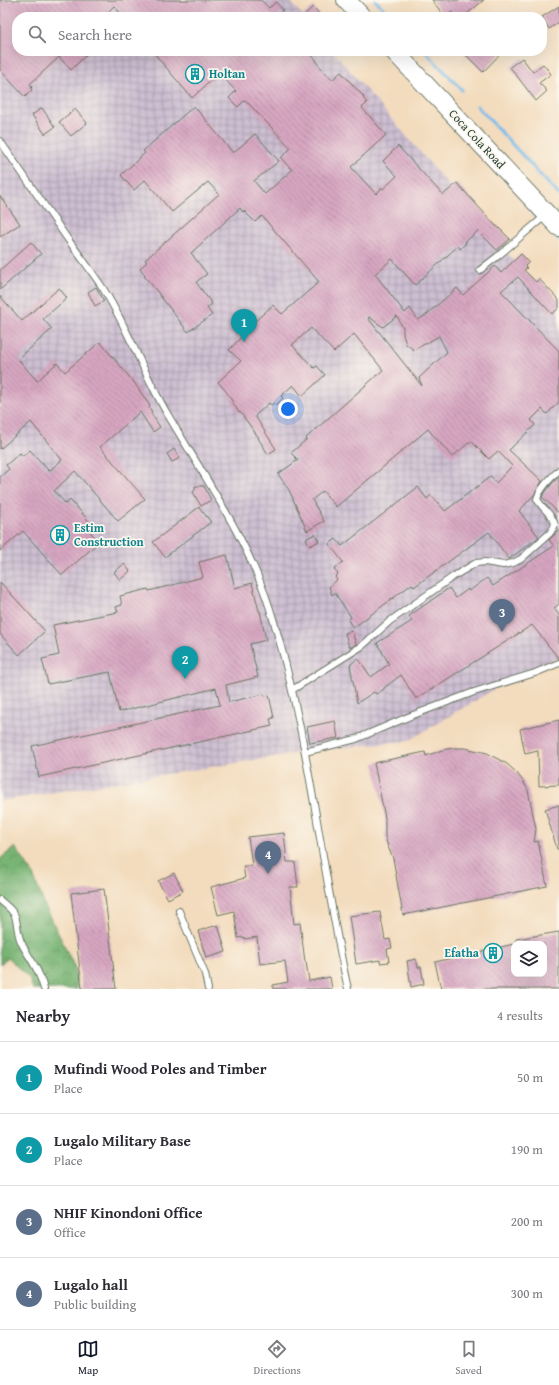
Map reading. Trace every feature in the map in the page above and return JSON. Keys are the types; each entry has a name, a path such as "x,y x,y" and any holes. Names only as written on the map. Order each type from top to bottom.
{"main road":[{"path":"346,0 357,12"},
{"name":"Coca Cola Road","path":"399,56 553,221"}],"lane":[{"path":"0,141 104,290 120,319 162,405 232,524 254,568 270,607 292,690 305,752 321,850 348,989"},
{"path":"480,270 498,256 553,221"},
{"path":"292,690 362,646 390,621 454,576 476,563 485,562 503,565 513,563 521,559 550,533 555,525 551,515 536,499 543,488 559,470"},
{"path":"305,752 356,739 415,714 474,692 535,673 559,662"},
{"path":"0,900 8,907 15,917 21,943 36,967 44,989"},
{"path":"179,911 205,974 208,989"}],"shaded area":[{"path":"0,0 289,0 300,12 12,12 12,56 337,56 559,313 559,657 503,684 408,741 317,750 0,801"}],"green space":[{"path":"15,847 32,872 44,904 75,968 77,989 33,989 29,978 8,958 0,964 0,859"}],"building":[{"path":"0,0 261,0 269,8 276,2 283,10 281,12 119,12 114,6 108,12 12,12 12,56 85,56 71,70 59,57 30,84 32,90 25,97 0,70"},
{"path":"432,0 484,0 469,12 441,12"},
{"path":"559,6 559,22 549,29 547,26 547,14"},
{"path":"313,7 318,12 308,12"},
{"path":"156,56 312,56 332,80 341,72 364,97 363,98 367,103 362,108 386,135 351,167 376,194 397,176 383,161 398,146 443,195 457,183 496,226 510,239 497,250 478,231 465,242 466,243 460,249 458,246 415,285 392,259 375,274 405,313 410,308 418,320 426,315 457,288 463,295 495,266 501,273 521,254 529,262 525,266 527,268 524,270 536,282 539,279 559,300 559,308 552,314 518,277 501,291 559,351 559,402 547,414 542,409 531,420 535,425 509,450 542,481 534,495 519,511 539,537 509,559 489,532 414,587 412,584 353,628 348,620 351,617 335,593 332,595 329,587 337,580 335,577 338,574 334,570 343,562 329,544 336,539 342,546 418,487 427,499 431,495 445,511 491,476 496,483 512,466 498,451 489,459 471,441 452,457 428,429 336,507 323,491 312,500 324,521 307,531 289,490 278,474 298,460 291,453 307,439 306,438 383,370 354,334 334,352 311,328 292,345 314,368 317,366 325,375 302,396 293,385 281,396 283,398 276,405 274,403 271,405 269,403 255,416 276,449 268,454 259,438 240,412 239,413 226,391 218,382 241,361 229,350 245,333 244,331 273,305 282,314 319,282 262,216 255,222 240,208 191,253 207,274 196,282 212,304 207,308 212,315 188,332 144,276 145,275 140,268 147,262 145,260 219,194 208,182 172,212 145,180 134,190 121,175 145,153 143,151 194,106 233,153 255,134 279,161 254,181 265,194 292,170 281,158 291,148 245,100 238,107 229,98 236,91 219,73 192,98","holes":["397,316 403,328 403,335 406,344 414,350 439,336 447,352 419,378 422,386 368,318 369,317 383,327"]},
{"path":"467,56 498,56 483,72"},
{"path":"522,58 533,72 543,64 551,74 539,83 547,91 536,101 510,67"},
{"path":"42,108 55,127 45,134 32,115"},
{"path":"75,109 87,123 71,136 59,122"},
{"path":"0,196 20,224 0,237"},
{"path":"31,242 41,254 0,290 0,270"},
{"path":"96,287 104,301 95,306 88,292"},
{"path":"59,288 67,298 43,319 52,329 18,359 37,381 57,363 65,372 100,342 133,381 150,406 151,413 160,427 153,432 140,412 100,447 145,499 118,521 75,471 54,491 66,504 70,500 82,513 90,523 86,527 99,542 62,575 23,531 0,551 0,477 9,469 6,465 20,453 23,456 30,450 49,471 62,460 31,422 0,449 0,296 22,321"},
{"path":"174,449 180,458 172,462 167,454"},
{"path":"559,476 559,513 542,497"},
{"path":"195,486 204,486 211,500 201,506 193,492 195,490"},
{"path":"199,507 211,522 165,557 153,542"},
{"path":"559,530 559,604 554,608 559,615 559,659 532,625 416,699 401,675 384,689 376,694 374,692 357,703 350,665 358,658 371,677 389,664 377,643 412,621 409,616 449,588 456,598 487,578 493,586 554,546 549,540"},
{"path":"315,534 319,541 310,546 306,539"},
{"path":"227,555 235,588 252,583 266,640 250,644 258,677 226,685 229,702 264,694 265,696 269,695 274,718 270,719 272,726 39,777 32,746 220,705 216,688 119,712 110,672 48,684 42,659 59,655 53,625 118,612 116,607 122,605 120,596 148,589 149,591 203,577 199,562"},
{"path":"124,564 130,571 120,580 114,572"},
{"path":"0,582 45,631 19,655 0,634"},
{"path":"352,631 356,644 349,647 345,633"},
{"path":"559,720 559,785 539,786 538,751 525,754 520,729"},
{"path":"335,721 338,738 310,743 307,727"},
{"path":"465,748 487,753 507,764 523,781 528,790 536,829 534,842 538,841 547,886 403,915 393,858 385,836 385,818 374,763 425,752 426,756 442,750"},
{"path":"559,805 559,849 557,849 545,809"},
{"path":"284,833 287,862 295,862 298,887 290,887 294,924 300,923 309,981 330,977 332,989 273,989 273,985 288,982 285,961 260,964 257,937 245,939 244,937 238,938 234,911 218,915 211,887 245,878 243,866 252,866 248,837"},
{"path":"174,873 183,891 168,899 158,881"},
{"path":"104,889 116,989 82,989 71,893"},
{"path":"380,912 385,940 390,939 392,948 387,949 389,962 380,963 380,960 356,964 349,916"},
{"path":"218,925 226,952 206,958 198,931"},
{"name":"Efatha","path":"559,932 559,989 441,989 435,962 511,945 511,977 547,977 547,941 516,941 516,939"},
{"path":"416,959 418,967 421,967 424,984 411,987 407,961"}],"waterway":[{"path":"375,0 387,12"},
{"path":"430,56 462,90"},
{"path":"477,106 559,195"},
{"path":"529,209 541,221"},
{"path":"553,233 559,239"}],"place":[{"name":"Holtan","path":"195,74"},
{"name":"Mufindi Wood Poles and Timber","path":"244,342"},
{"name":"Estim Construction","path":"60,535"},
{"name":"NHIF Kinondoni Office","path":"502,632"},
{"name":"Lugalo Military Base","path":"185,679"},
{"name":"Lugalo hall","path":"268,874"},
{"name":"Efatha","path":"493,953"}]}
